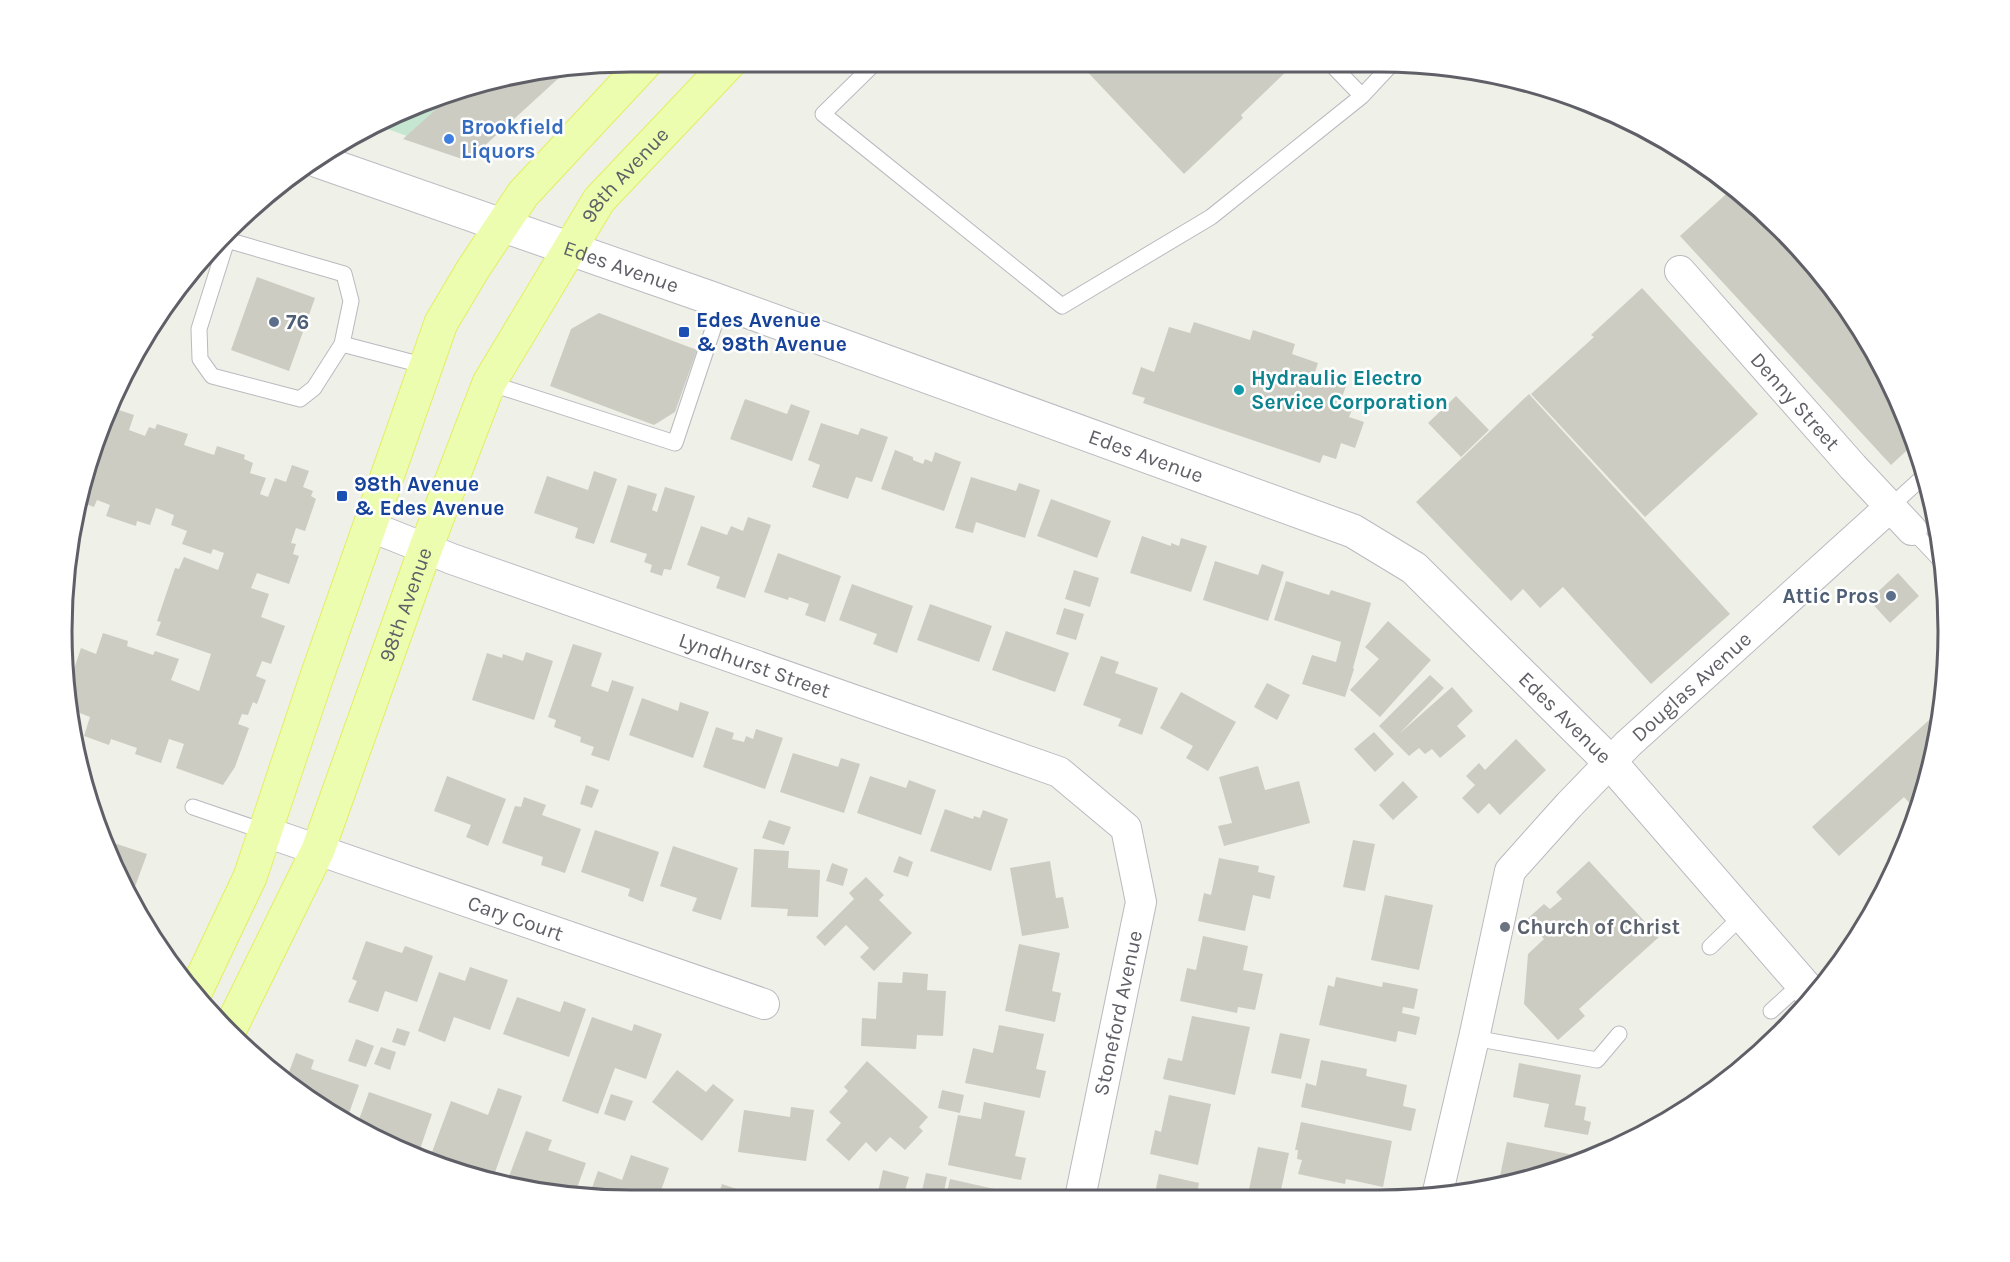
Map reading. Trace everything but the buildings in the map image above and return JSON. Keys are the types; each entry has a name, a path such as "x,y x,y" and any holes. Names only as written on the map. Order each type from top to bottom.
{"main road":[{"path":"199,985 250,877 316,679 441,323 501,225 530,184 636,72"},
{"name":"98th Avenue","path":"233,1023 318,850 425,549 489,382 599,200 721,72"}],"street":[{"name":"Edes Avenue","path":"324,163 722,302 1353,531 1414,568 1610,762 1807,989"},
{"name":"Denny Street","path":"1680,271 1853,467 1912,530"},
{"name":"Douglas Avenue","path":"1439,1186 1510,871 1610,762 1890,507"},
{"name":"Lyndhurst Street","path":"369,526 425,549 1059,772 1126,828"},
{"name":"Stoneford Avenue","path":"1082,1190 1141,902 1126,828"},
{"name":"Cary Court","path":"266,832 764,1004"}],"lane":[{"path":"866,72 822,114 1062,306 1210,217 1362,96 1384,72"},
{"path":"1339,72 1362,96"},
{"path":"225,248 199,329 200,359 212,376 300,399 314,388 342,344 351,301 344,274 233,239"},
{"path":"489,382 675,443 722,302"},
{"path":"342,344 426,366"},
{"path":"1890,507 1917,481"},
{"path":"1912,530 1932,551"},
{"path":"192,807 266,832"},
{"path":"1710,947 1743,915"},
{"path":"1771,1011 1806,991"},
{"path":"1474,1038 1597,1060 1619,1034"}],"green space":[{"path":"439,107 407,136 387,129"}],"place":[{"name":"Brookfield Liquors","path":"449,139"},
{"name":"76","path":"274,322"},
{"name":"Edes Avenue & 98th Avenue","path":"684,332"},
{"name":"Hydraulic Electro Service Corporation","path":"1239,390"},
{"name":"98th Avenue & Edes Avenue","path":"342,496"},
{"name":"Attic Pros","path":"1891,596"},
{"name":"Church of Christ","path":"1505,927"}]}
